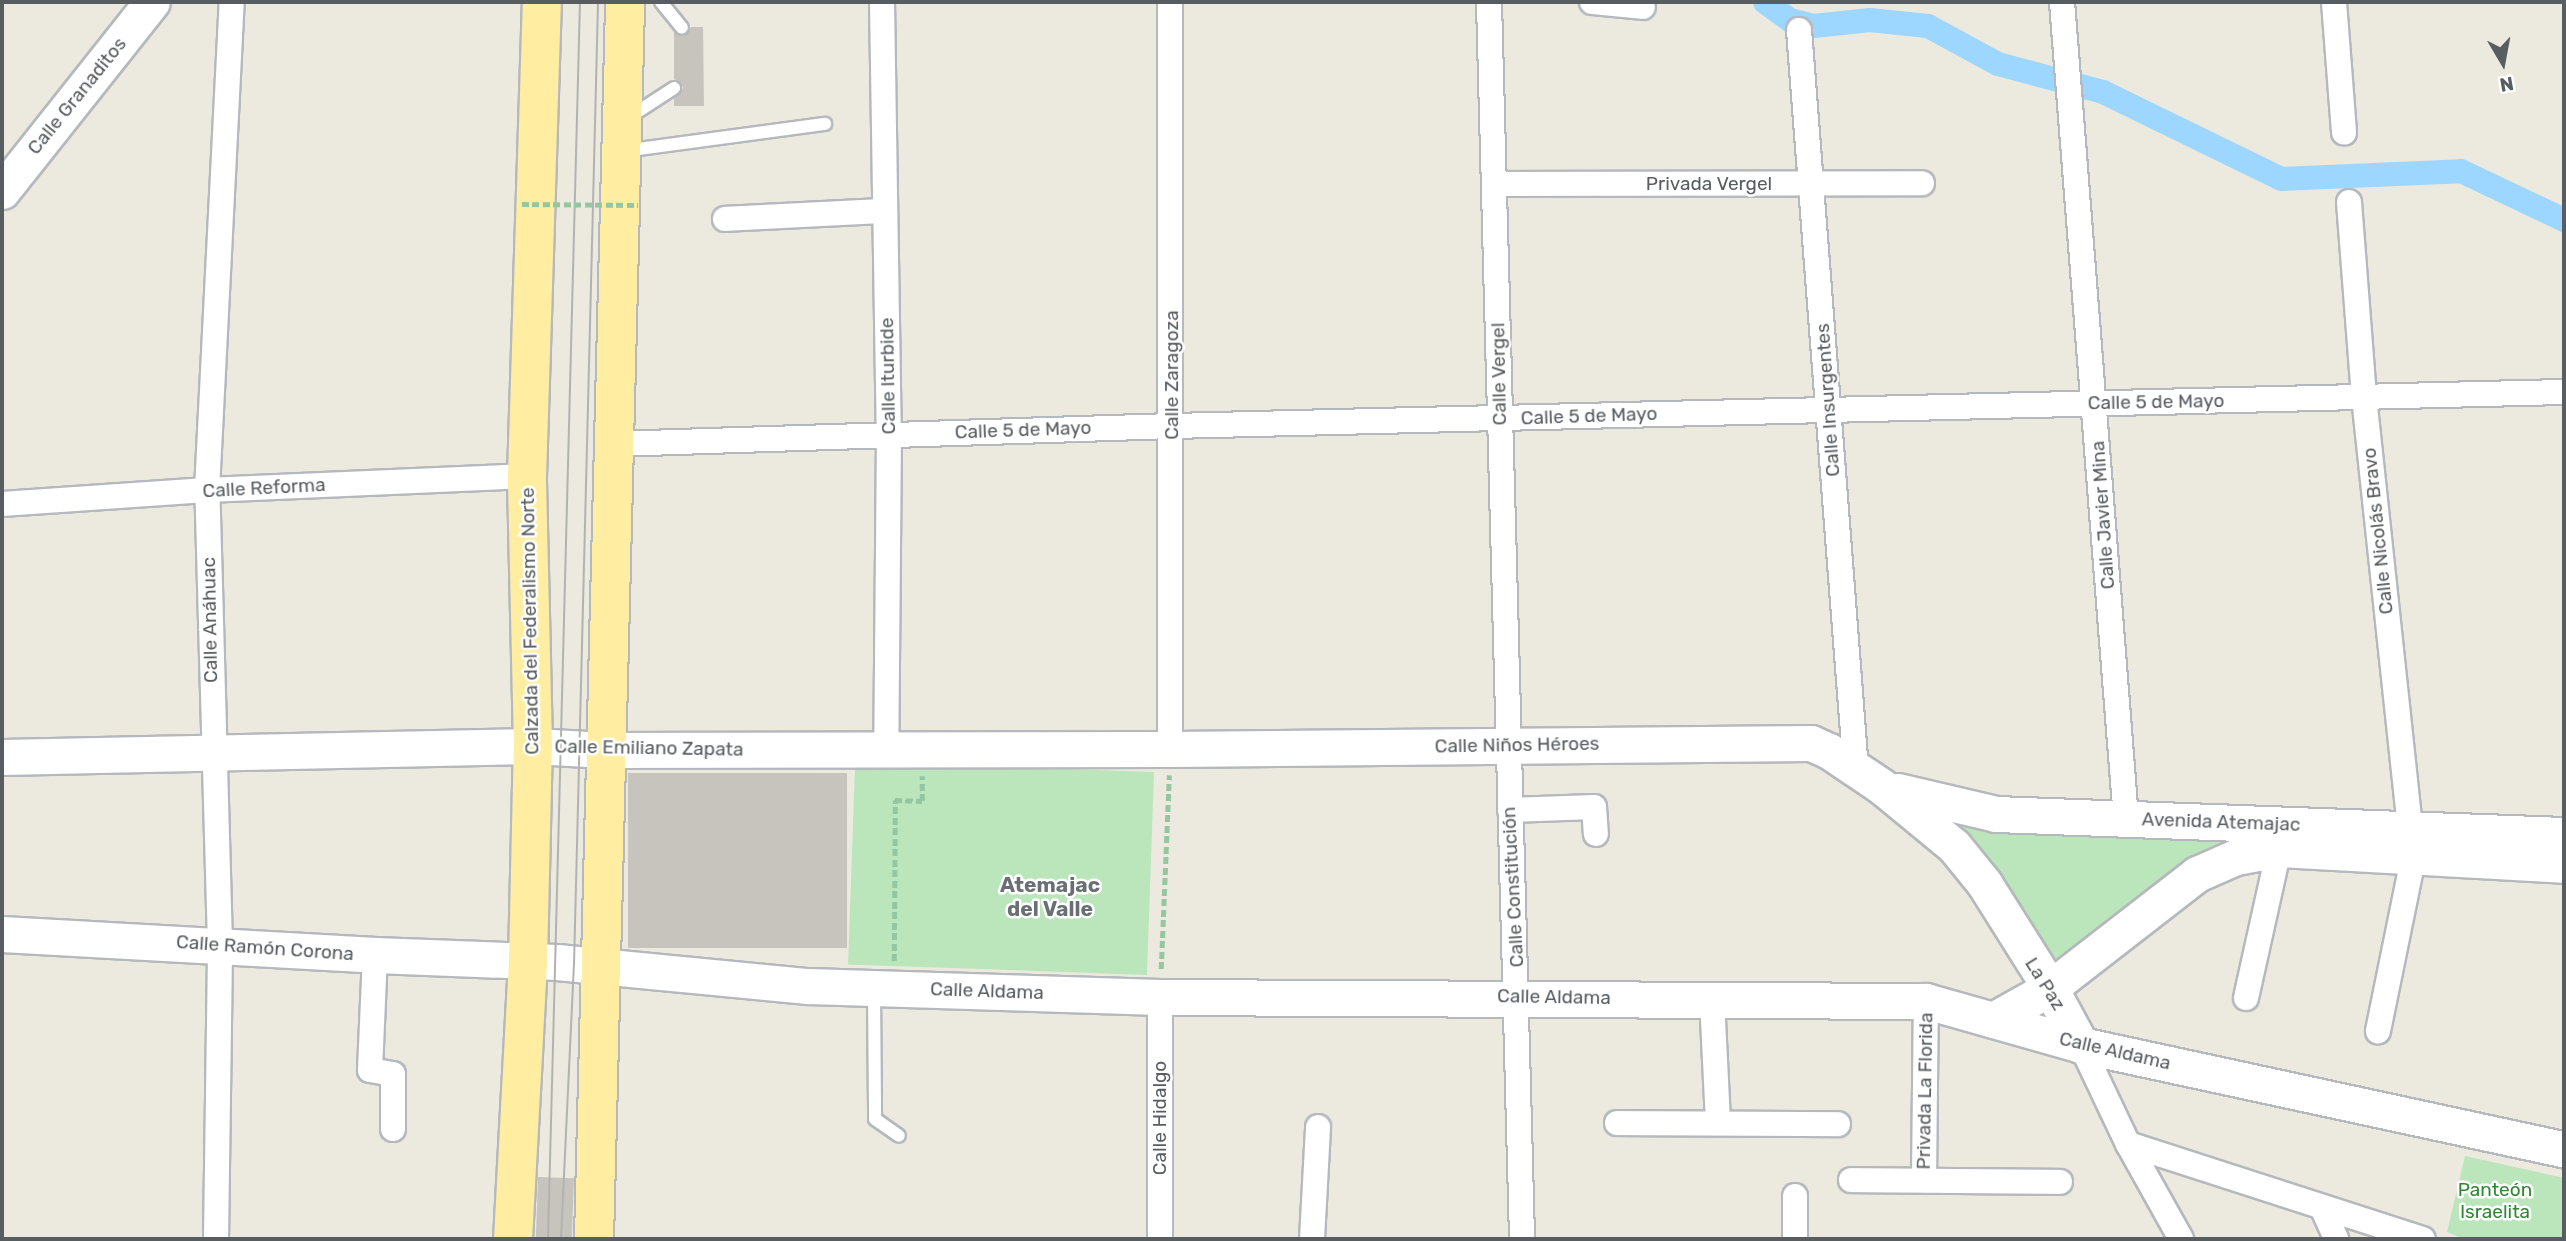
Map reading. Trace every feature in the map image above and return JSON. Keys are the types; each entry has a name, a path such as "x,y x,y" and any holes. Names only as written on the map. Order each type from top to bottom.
{"main road":[{"name":"Calzada del Federalismo Norte","path":"513,1239 528,961 533,746 527,476 542,2"},
{"path":"594,1239 625,2"}],"street":[{"name":"Calle Granaditos","path":"2,191 152,2"},
{"name":"Calle Anáhuac","path":"216,1239 220,944 207,490 232,2"},
{"name":"Calle Iturbide","path":"882,2 889,434 886,749"},
{"name":"Calle Zaragoza","path":"1170,2 1170,749"},
{"name":"Calle Vergel","path":"1489,2 1507,745"},
{"path":"1592,2 1643,7"},
{"name":"Calle Javier Mina","path":"2062,2 2126,819"},
{"path":"2334,2 2344,133"},
{"name":"Calle Insurgentes","path":"1799,30 1828,410 1869,778"},
{"name":"Privada Vergel","path":"1495,184 1922,183"},
{"name":"Calle Nicolás Bravo","path":"2349,202 2364,397 2411,844 2378,1031"},
{"path":"725,219 885,211"},
{"name":"Calle 5 de Mayo","path":"615,444 1172,426 2564,392"},
{"name":"Calle Reforma","path":"2,504 207,490 527,476"},
{"name":"Calle Niños Héroes","path":"1170,749 1811,743 1829,751 1869,778"},
{"name":"Calle Constitución","path":"1507,745 1518,997 1522,1239"},
{"name":"Calle Emiliano Zapata","path":"2,757 533,746 606,750 1170,749"},
{"name":"Avenida Atemajac","path":"1869,778 1963,809 1996,814 2126,819 2411,844 2564,864"},
{"name":"La Paz","path":"1869,778 1954,846 1984,883 2050,988 2081,1045 2127,1144 2181,1239"},
{"path":"1510,810 1594,807 1596,834"},
{"name":"Avenida Atemajac","path":"1993,1020 2050,988 2197,874 2236,858 2279,849 2564,835"},
{"path":"2246,998 2279,849"},
{"name":"Calle Ramón Corona","path":"2,934 528,961"},
{"path":"375,955 370,1070 393,1074 393,1129"},
{"name":"Calle Aldama","path":"528,961 808,986 874,988 1160,996 1927,1001 2081,1045 2564,1149"},
{"name":"Calle Hidalgo","path":"1160,996 1160,1239"},
{"path":"1712,999 1718,1123"},
{"name":"Privada La Florida","path":"1924,1180 1927,1001"},
{"path":"1617,1123 1838,1124"},
{"path":"1312,1239 1318,1127"},
{"path":"2127,1144 2423,1239"},
{"path":"1851,1180 2060,1182"},
{"path":"1795,1196 1795,1239"},
{"path":"2322,1207 2336,1239"}],"lane":[{"path":"661,2 682,27"},
{"path":"622,137 674,88"},
{"path":"622,137 825,124"},
{"path":"874,988 874,1119 899,1136"}],"path":[{"path":"522,204 638,205"},
{"path":"1160,996 1170,749"},
{"path":"874,988 875,968 894,968 895,800 922,801 922,770"}],"green space":[{"path":"855,762 1154,772 1147,975 848,964"},
{"path":"1923,803 2396,830 2216,852 2057,969"},
{"name":"Panteón Israelita","path":"2465,1156 2564,1178 2564,1239 2464,1239 2447,1232"}],"building":[{"path":"691,27 703,27 704,106 674,106 674,98 683,88 681,83 674,79 674,32 684,36"},
{"path":"628,773 847,773 847,948 628,948"},
{"path":"538,1177 574,1178 572,1239 536,1239"}],"waterway":[{"path":"1765,2 1790,20 1814,26 1870,20 1928,26 1998,64 2103,92 2281,179 2461,171 2564,220"}],"tram line":[{"path":"548,1239 580,2"},
{"path":"561,1239 574,965 598,2"}],"district":[{"name":"Atemajac del Valle","path":"1050,897"}]}
